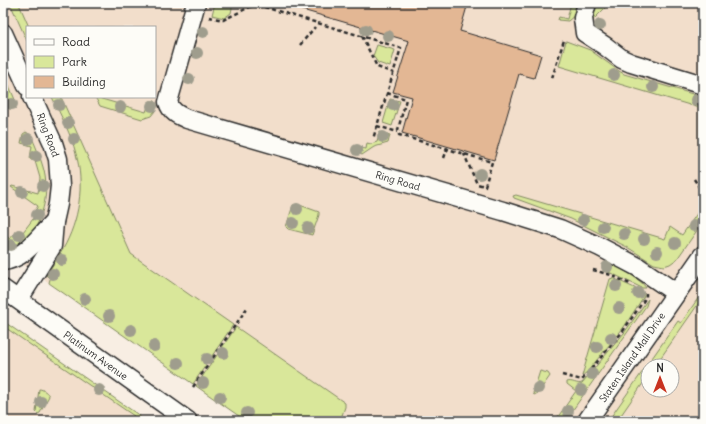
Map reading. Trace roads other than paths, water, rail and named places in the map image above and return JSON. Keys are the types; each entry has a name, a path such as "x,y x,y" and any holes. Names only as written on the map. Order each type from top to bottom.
{"street":[{"name":"Ring Road","path":"196,3 168,102 170,108 176,114 187,119 560,229 600,247 638,267 676,293"},
{"path":"588,3 584,12 583,24 584,31 587,36 599,42 622,59 631,63 703,85"},
{"path":"3,32 26,84"},
{"name":"Ring Road","path":"19,299 52,246 60,186 58,159 53,143 32,98"},
{"path":"3,260 14,258 23,254 54,222"},
{"path":"676,293 703,255"},
{"name":"Platinum Avenue","path":"3,289 188,421"},
{"name":"Staten Island Mall Drive","path":"587,421 676,293"}]}
